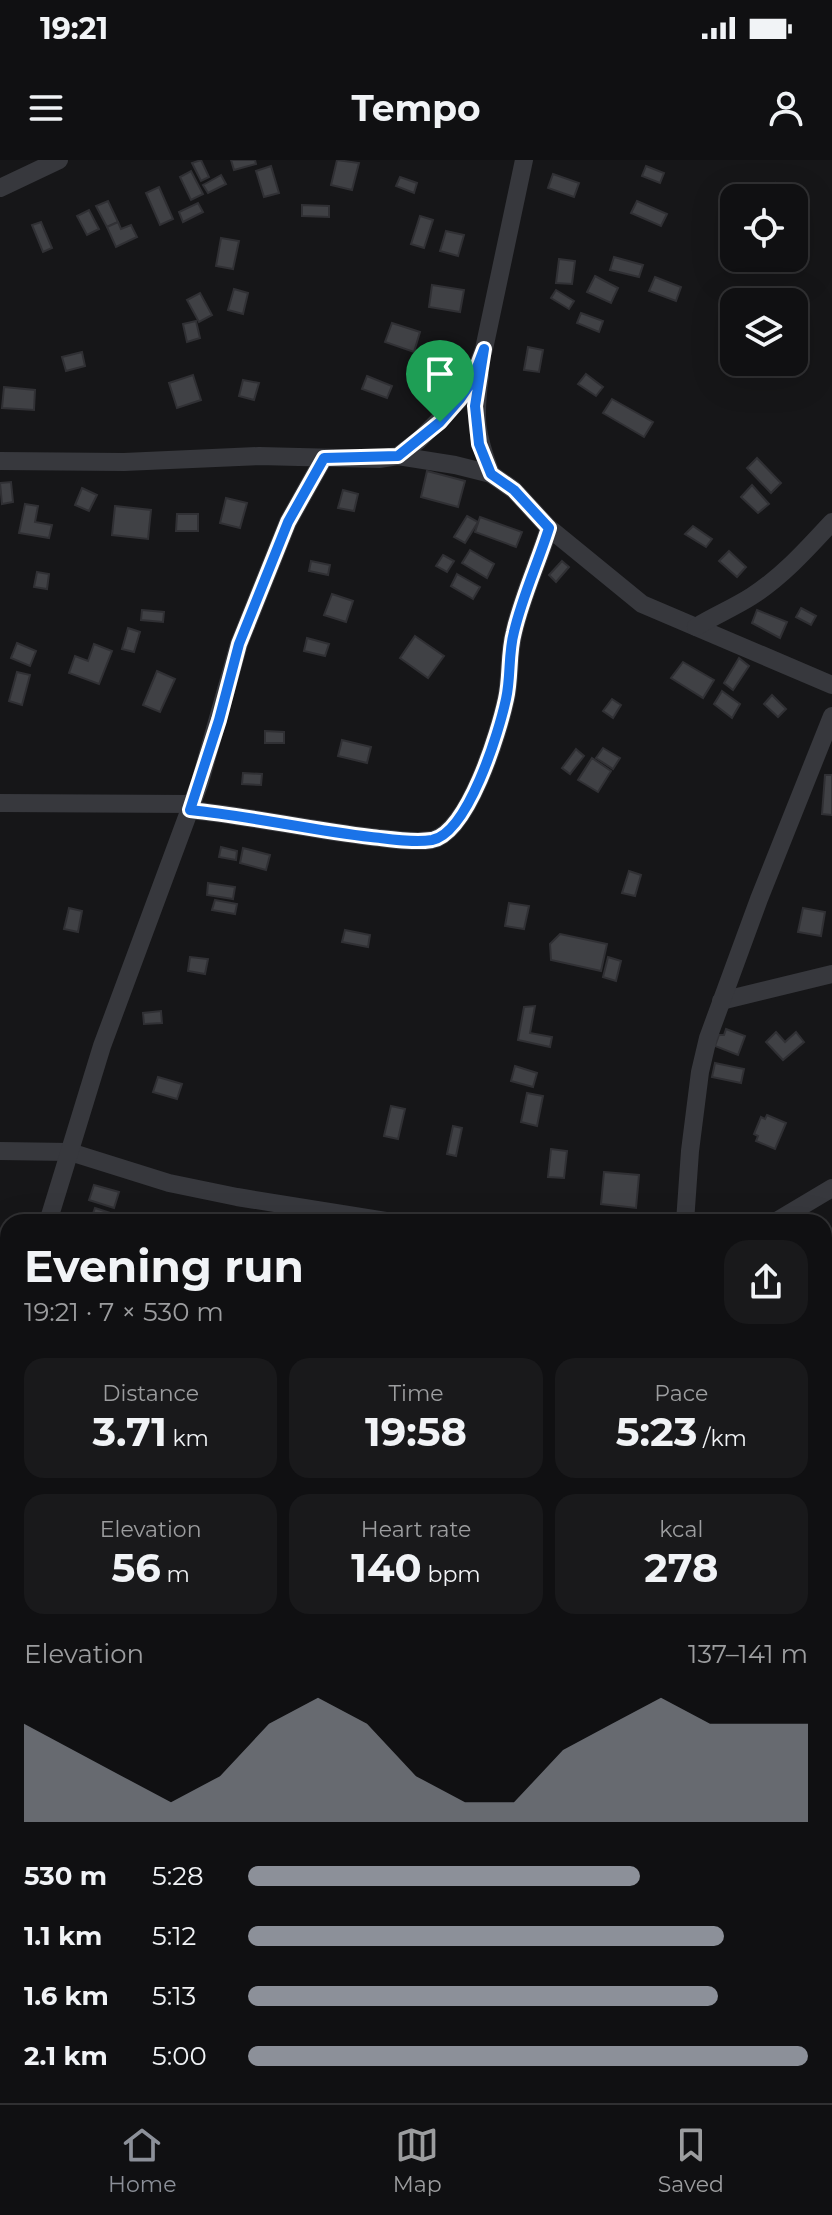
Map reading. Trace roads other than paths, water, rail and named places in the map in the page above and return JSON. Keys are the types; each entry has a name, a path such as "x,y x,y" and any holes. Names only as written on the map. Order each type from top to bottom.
{"street":[{"path":"0,188 59,160"},
{"path":"491,474 477,431 475,406 524,160"},
{"path":"398,456 440,422 460,399 471,383 484,349"},
{"path":"0,461 124,462 259,456 398,456 491,474 514,490 549,528 642,604 832,685"},
{"path":"51,1214 102,1046 191,807 239,644 288,522 324,458"},
{"path":"696,627 751,597 772,581 793,564 832,522"},
{"path":"0,803 191,807 333,833 408,840 433,840 446,834 475,788 496,739 507,695 508,664 514,633 549,528"},
{"path":"686,1214 700,1072 708,1038 832,716"},
{"path":"721,1001 832,974"},
{"path":"0,1151 70,1152 182,1186 342,1214"},
{"path":"788,1214 832,1188"}]}
